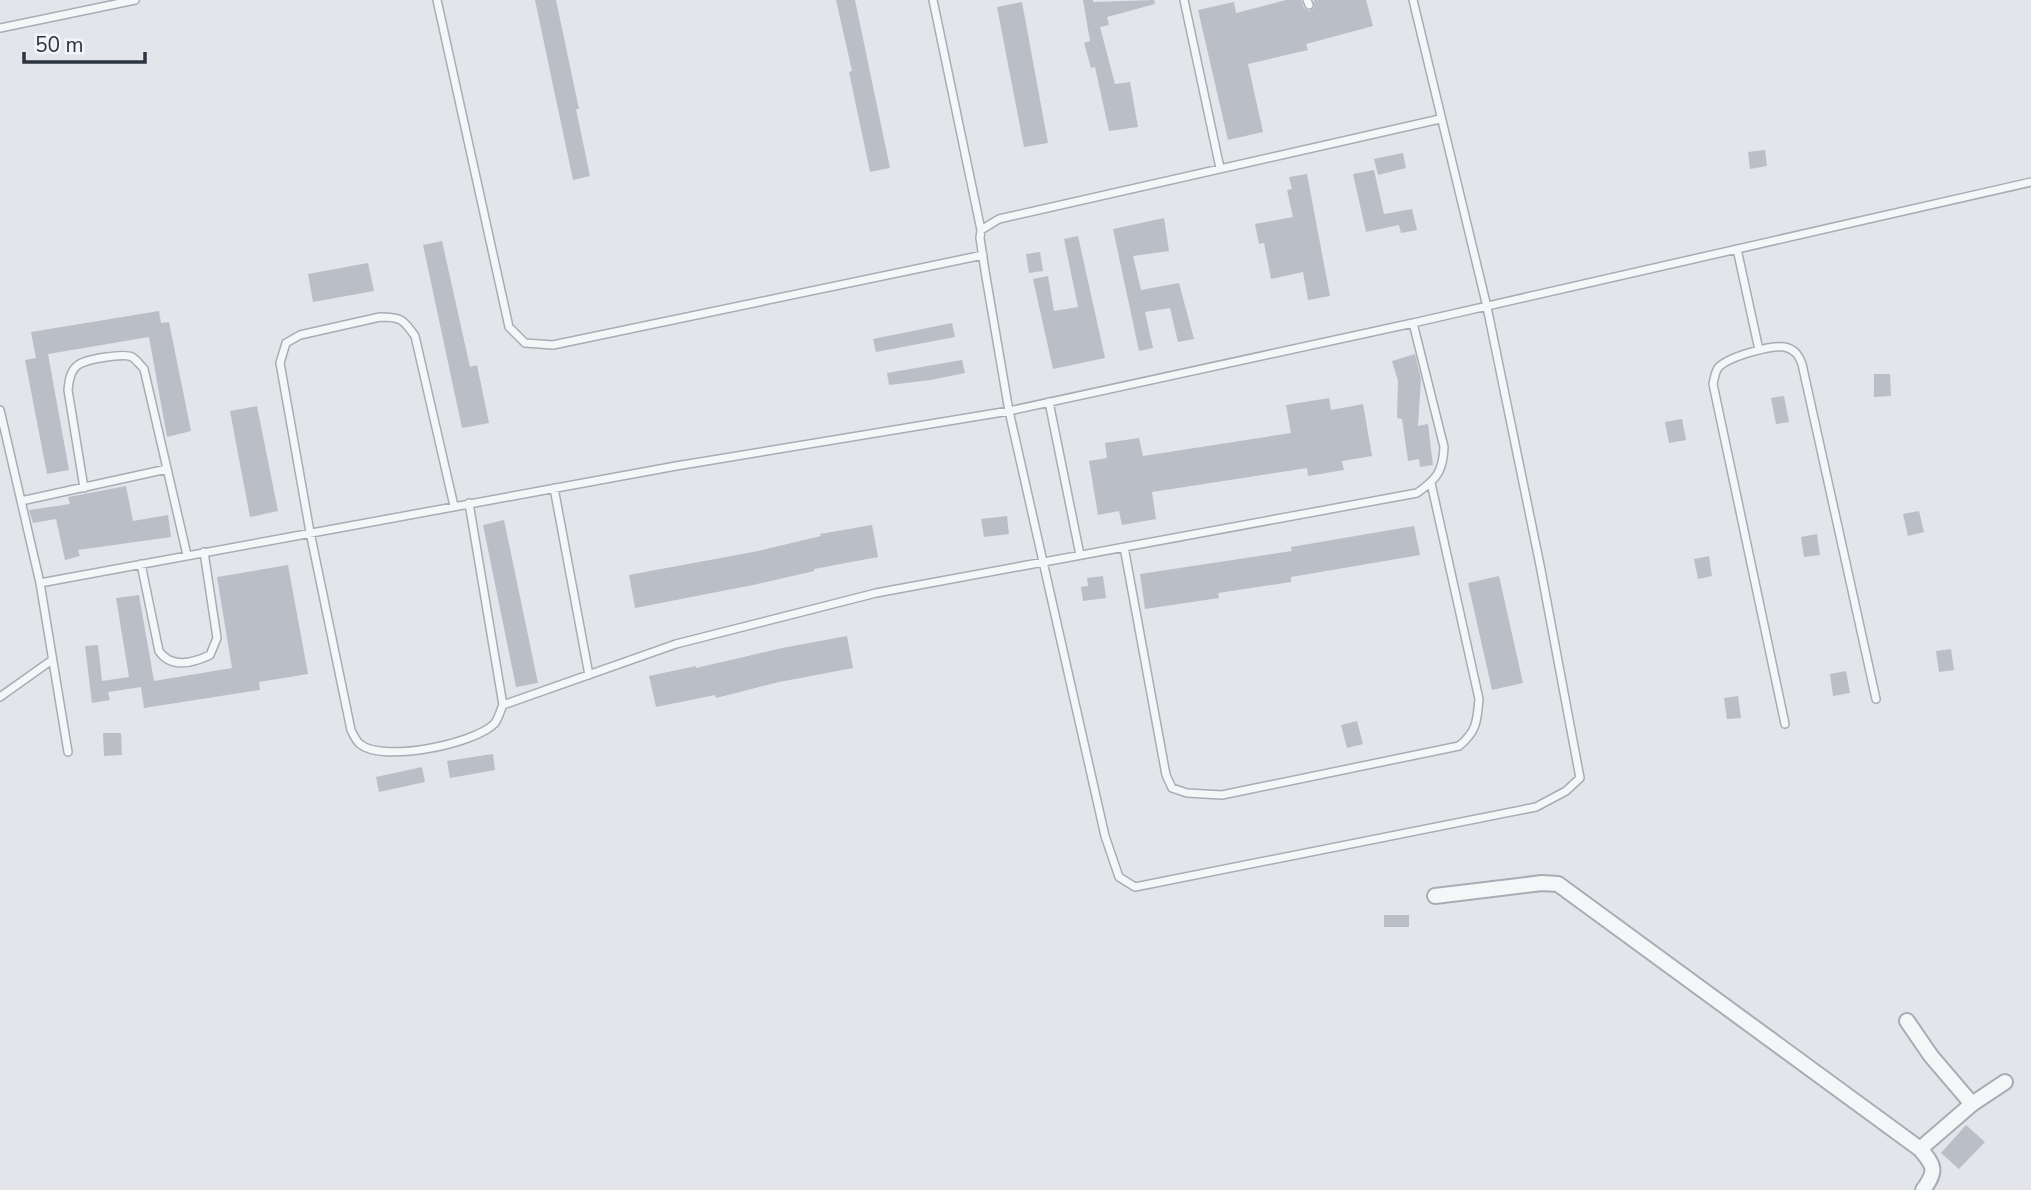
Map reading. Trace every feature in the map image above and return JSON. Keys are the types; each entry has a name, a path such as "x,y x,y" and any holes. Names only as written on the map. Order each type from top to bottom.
{"street":[{"path":"1435,896 1542,883 1558,884 1920,1149 1933,1170 1933,1177 1923,1190"},
{"path":"1907,1021 1931,1056 1972,1104"},
{"path":"1920,1149 1972,1104 2005,1082"}],"lane":[{"path":"0,28 135,0"},
{"path":"437,0 509,327 526,342 553,345 983,256"},
{"path":"933,0 981,230 980,239 1009,411 1105,836 1119,877 1135,887 1536,807 1566,791 1580,778 1487,307 1413,0"},
{"path":"1184,0 1220,168"},
{"path":"981,230 999,219 1440,119"},
{"path":"40,583 469,503 1009,411 1487,307 2031,182"},
{"path":"1737,248 1759,350"},
{"path":"454,506 415,336 404,321 394,317 380,317 300,335 286,342 279,363 310,532 351,730 360,744 376,750 407,751 465,740 496,723 503,705 469,503"},
{"path":"503,705 676,644 876,593 1417,493 1431,483 1444,464 1444,447 1413,323"},
{"path":"1785,724 1713,384 1718,368 1730,359 1759,350 1779,346 1788,348 1798,355 1802,364 1876,699"},
{"path":"85,488 68,390 70,376 78,365 94,359 125,355 133,357 144,369 187,555"},
{"path":"1049,402 1080,555"},
{"path":"0,410 40,583 68,752"},
{"path":"21,501 167,469"},
{"path":"1124,547 1166,775 1172,788 1187,793 1222,795 1459,746 1471,736 1477,721 1479,699 1431,483"},
{"path":"554,488 589,675"},
{"path":"141,564 159,651 164,659 175,663 197,661 210,655 217,638 204,552"},
{"path":"0,697 52,660"}],"building":[{"path":"535,0 556,0 590,176 573,180"},
{"path":"836,0 855,0 890,168 870,172"},
{"path":"1083,0 1154,0 1155,4 1107,17 1109,25 1100,27 1115,84 1130,82 1138,127 1109,131 1095,67 1091,68 1084,43 1090,41"},
{"path":"1286,0 1301,0 1304,8 1309,11 1314,8 1314,0 1366,0 1373,26 1306,44 1308,50 1248,64 1263,132 1228,140 1198,10 1234,2 1236,13"},
{"path":"1022,2 1048,143 1024,147 997,7"},
{"path":"1765,150 1767,166 1750,169 1748,152"},
{"path":"1403,153 1406,168 1378,175 1374,159"},
{"path":"1374,170 1384,214 1412,209 1417,230 1401,233 1399,225 1366,232 1353,174"},
{"path":"1307,174 1330,296 1308,300 1303,272 1271,279 1264,243 1259,244 1255,224 1293,217 1287,190 1292,189 1289,177"},
{"path":"1164,218 1169,251 1133,256 1141,290 1179,283 1194,339 1178,342 1170,308 1145,312 1153,348 1139,351 1113,229"},
{"path":"1078,236 1105,358 1053,369 1033,279 1048,276 1054,311 1078,307 1064,239"},
{"path":"442,241 470,367 477,365 489,423 462,428 423,245"},
{"path":"1040,252 1043,271 1029,273 1026,254"},
{"path":"368,263 374,291 313,302 308,274"},
{"path":"159,311 161,323 169,322 191,431 167,437 149,337 48,354 69,470 47,474 25,360 36,358 31,332"},
{"path":"952,323 955,337 876,352 873,339"},
{"path":"1415,354 1421,379 1418,426 1428,424 1433,465 1420,467 1419,459 1408,461 1402,419 1397,418 1398,381 1392,361"},
{"path":"962,360 965,373 889,385 887,373"},
{"path":"1874,374 1890,374 1891,396 1874,397"},
{"path":"1784,396 1789,422 1776,424 1771,398"},
{"path":"1329,398 1331,410 1363,404 1372,456 1342,461 1344,470 1308,476 1307,468 1152,492 1156,519 1122,525 1119,511 1098,515 1089,461 1107,458 1105,443 1139,438 1143,456 1291,433 1286,405"},
{"path":"257,406 278,511 250,517 230,411"},
{"path":"1682,419 1686,440 1669,443 1665,422"},
{"path":"126,486 133,521 168,515 171,537 78,550 80,556 65,560 56,519 33,523 29,510 70,504 68,497"},
{"path":"1919,511 1924,532 1908,536 1903,514"},
{"path":"1007,516 1009,534 984,537 981,519"},
{"path":"504,520 538,683 516,687 483,525"},
{"path":"872,525 878,557 635,608 629,575 758,551 821,536 820,534"},
{"path":"1414,526 1420,555 1291,577 1291,582 1218,593 1219,598 1145,609 1140,574 1292,551 1291,547"},
{"path":"1817,534 1820,555 1804,557 1801,537"},
{"path":"1709,556 1712,576 1698,579 1694,559"},
{"path":"288,565 308,674 259,682 260,690 144,708 141,687 108,692 110,700 92,703 85,646 98,645 102,681 129,677 116,598 139,595 154,681 232,668 217,577"},
{"path":"1103,576 1106,598 1083,601 1081,587 1088,586 1087,578"},
{"path":"1499,576 1523,683 1492,690 1468,583"},
{"path":"847,636 853,668 779,682 716,698 715,695 656,707 649,676"},
{"path":"1951,649 1954,670 1939,672 1936,651"},
{"path":"1846,671 1850,693 1833,696 1830,674"},
{"path":"1738,696 1741,718 1727,719 1724,698"},
{"path":"1357,721 1363,744 1347,748 1341,725"},
{"path":"103,733 121,733 122,755 104,756"},
{"path":"493,754 495,770 450,778 447,761"},
{"path":"422,767 425,782 379,792 376,777"},
{"path":"1384,915 1409,915 1409,927 1384,927"},
{"path":"1966,1125 1985,1142 1959,1169 1941,1153"}]}
